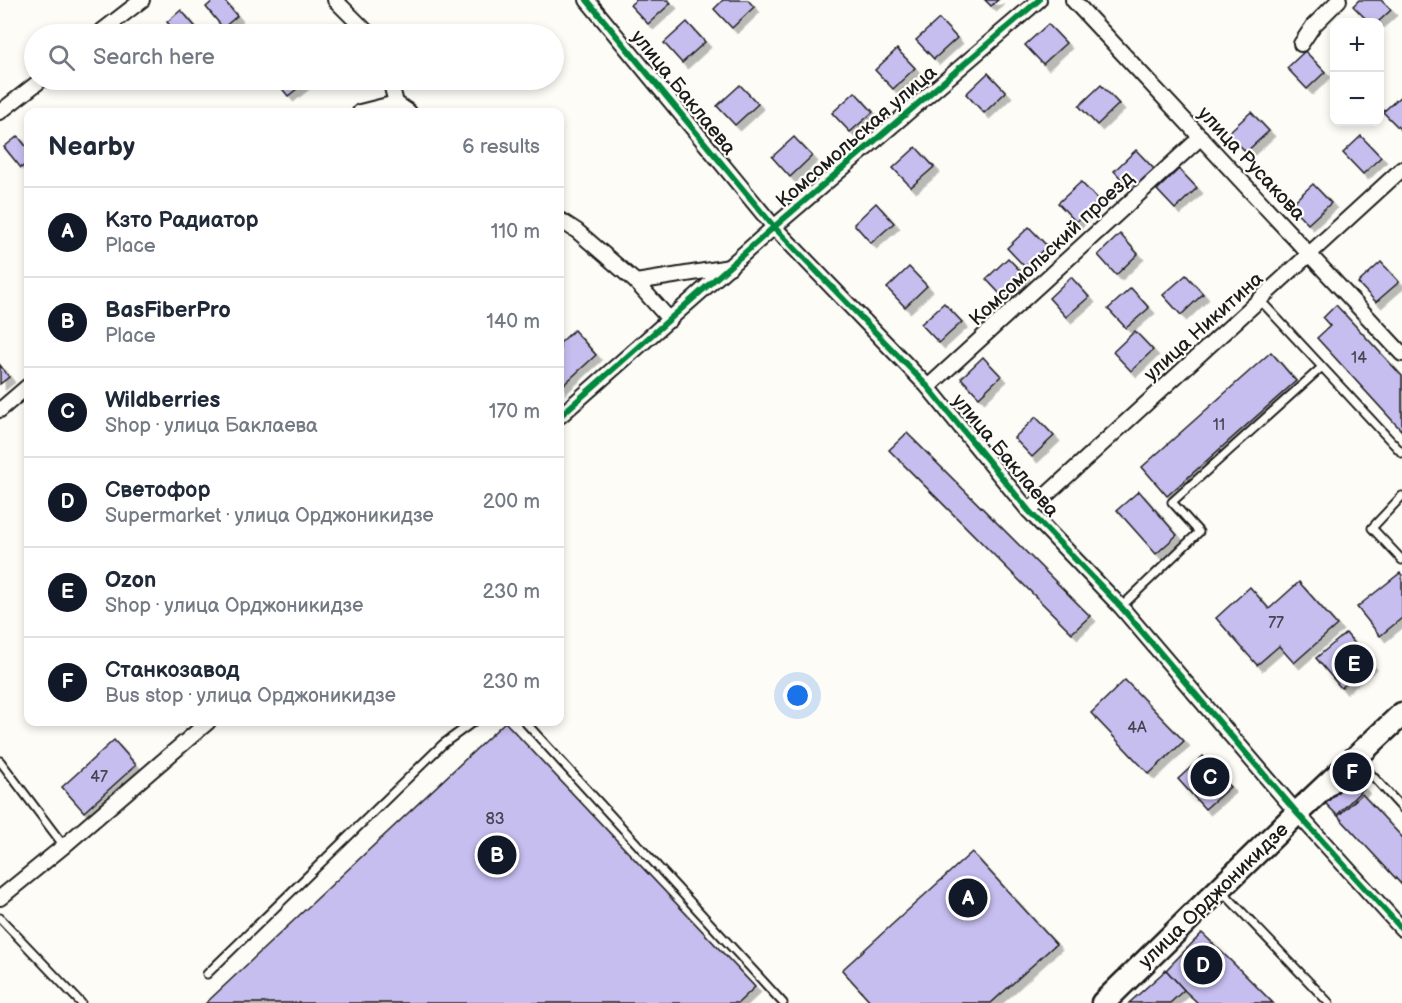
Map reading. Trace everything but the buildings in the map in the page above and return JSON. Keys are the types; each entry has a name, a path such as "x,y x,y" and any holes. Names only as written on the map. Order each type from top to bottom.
{"main road":[{"name":"улица Орджоникидзе","path":"1102,1003 1296,813 1402,714"}],"street":[{"path":"111,24 142,0"},
{"path":"335,0 359,24"},
{"name":"улица Баклаева","path":"587,0 774,227 928,387 1029,511 1121,607 1296,813 1402,929"},
{"name":"Комсомольская улица","path":"564,413 774,227 1039,0"},
{"name":"улица Русакова","path":"1073,0 1402,354"},
{"path":"1301,44 1313,26 1339,0"},
{"path":"0,112 28,90"},
{"path":"393,90 396,103 403,108"},
{"path":"376,108 396,103"},
{"name":"Комсомольский проезд","path":"928,387 1201,137"},
{"name":"улица Никитина","path":"1029,511 1402,169"},
{"path":"564,223 636,282 670,320"},
{"path":"636,282 730,267"},
{"path":"0,410 24,389"},
{"path":"0,898 203,726"}],"lane":[{"path":"1260,300 1402,453"},
{"path":"1121,607 1199,532 1172,502 1322,367"},
{"path":"1402,496 1372,528 1402,560"},
{"path":"207,974 443,744 468,726"},
{"path":"529,726 783,1003"},
{"path":"1356,758 1402,808"},
{"path":"0,761 64,846"},
{"path":"1220,889 1329,1003"},
{"path":"0,918 81,1003"}],"cycle path":[{"path":"587,0 774,227 928,387 1029,511 1121,607 1297,813 1402,929"},
{"path":"564,412 774,227 1039,0"}],"place":[{"name":"Ozon","path":"1354,664"},
{"name":"Станкозавод","path":"1352,772"},
{"name":"Wildberries","path":"1210,777"},
{"name":"BasFiberPro","path":"497,855"},
{"name":"Кзто Радиатор","path":"968,898"},
{"name":"Светофор","path":"1203,965"}]}
